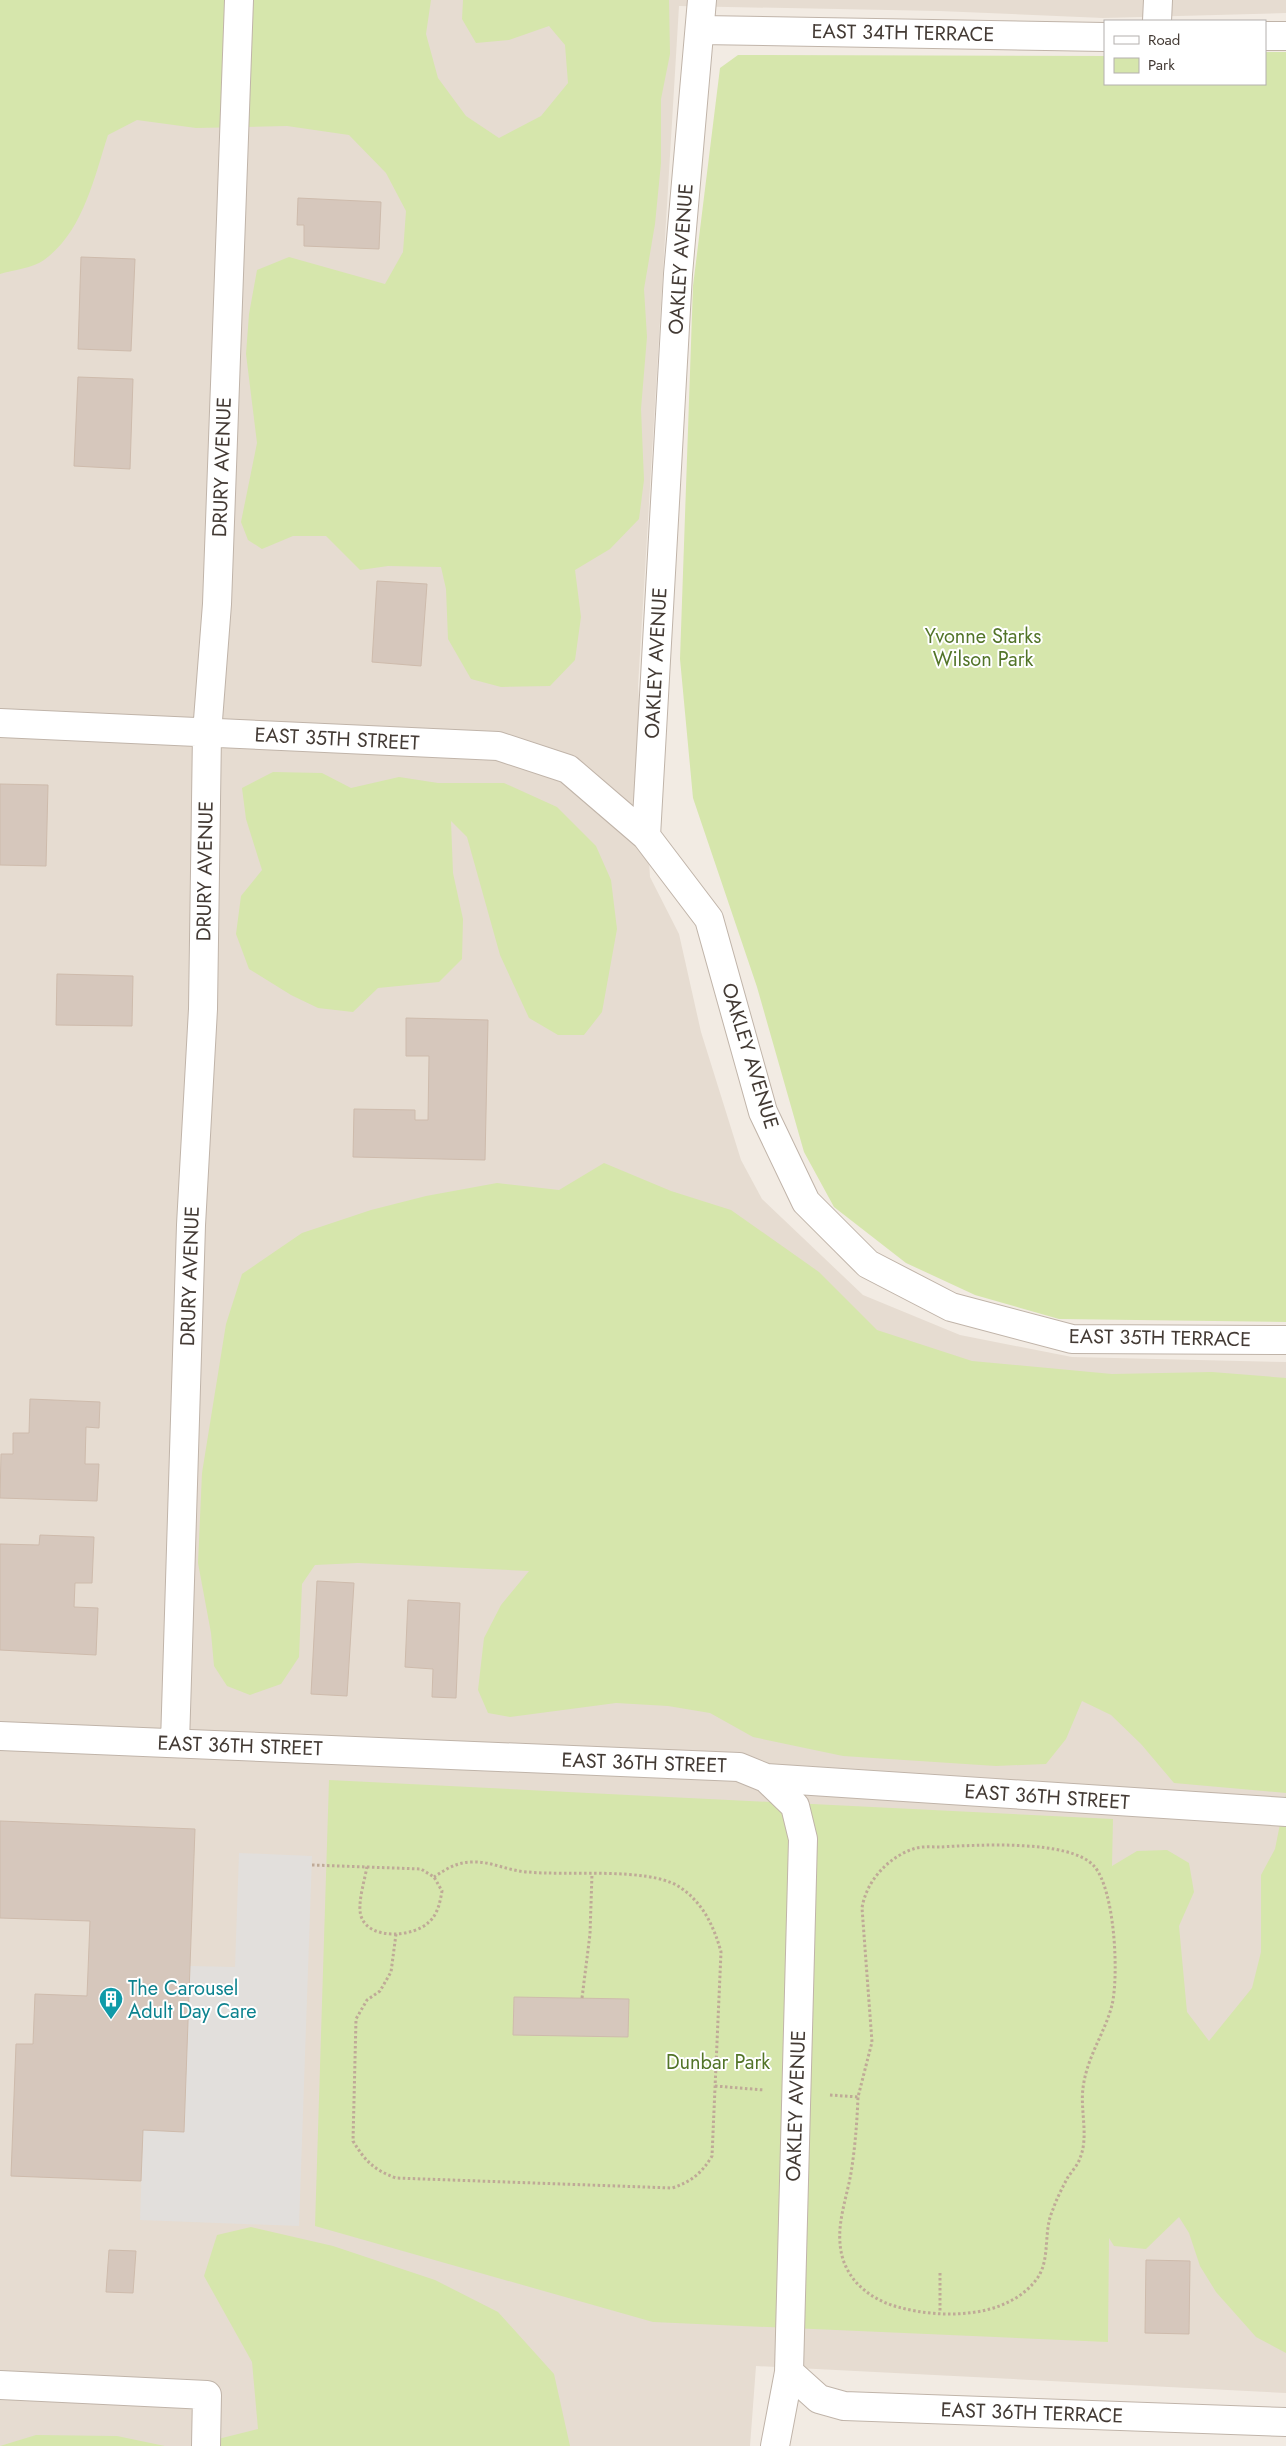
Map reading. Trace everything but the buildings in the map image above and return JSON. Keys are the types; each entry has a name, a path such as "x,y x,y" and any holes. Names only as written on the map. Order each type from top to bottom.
{"street":[{"name":"DRURY AVENUE","path":"175,1743 191,1225 203,1009 206,732 217,604 239,0"},
{"name":"OAKLEY AVENUE","path":"702,0 678,274 646,836 709,919 762,1112 806,1202 868,1264"},
{"path":"1157,20 1158,0"},
{"name":"EAST 34TH TERRACE","path":"700,30 1104,37"},
{"path":"1266,36 1286,36"},
{"name":"EAST 35TH STREET","path":"0,722 498,746 568,769 646,836"},
{"name":"EAST 35TH TERRACE","path":"868,1264 951,1307 1072,1339 1286,1340"},
{"name":"EAST 36TH STREET","path":"0,1736 739,1767 766,1778 1286,1812"},
{"name":"OAKLEY AVENUE","path":"766,1778 795,1806 803,1839 789,2372 775,2446"},
{"name":"EAST 36TH TERRACE","path":"789,2372 819,2399 844,2406 1286,2422"},
{"path":"0,2385 206,2395 206,2446"}],"path":[{"path":"966,1845 1033,1846 1060,1850 1085,1858 1096,1868 1107,1893 1116,1957 1112,2007 1086,2070 1083,2090 1083,2141 1080,2158 1052,2212 1048,2226 1046,2257 1038,2278 1024,2293 1001,2306 975,2312 940,2313 914,2312 883,2303 860,2288 846,2268 840,2245 841,2223 857,2138 858,2097 872,2042 862,1908 864,1893 879,1872 896,1857 914,1848 966,1845"},
{"path":"396,1934 391,1972 380,1991 367,2000 356,2019 354,2141 361,2154 377,2171 396,2178 672,2188 689,2183 704,2168 712,2156 720,1952 716,1933 700,1906 678,1886 656,1877 522,1872 507,1870 488,1863 471,1861 452,1865 434,1877"},
{"path":"312,1864 367,1866 421,1869 434,1877 442,1891 440,1906 429,1923 413,1932 396,1934 378,1932 367,1925 361,1916 367,1866"},
{"path":"582,1998 590,1934 592,1874"},
{"path":"715,2086 858,2097"},
{"path":"940,2273 940,2313"}],"shaded area":[{"path":"0,0 1286,0 1286,13 1103,18 939,11 679,6 638,686 650,877 679,934 701,1032 741,1160 762,1199 863,1295 960,1335 1072,1357 1286,1362 1286,2393 756,2366 750,2446 0,2446"},
{"path":"239,1853 312,1856 299,2226 140,2220 143,2130 183,2132 190,1966 235,1967"}],"green space":[{"path":"0,0 431,0 426,34 438,78 466,116 499,138 541,116 568,83 565,45 549,26 509,40 476,43 462,19 463,0 669,0 670,54 661,99 661,163 655,224 644,289 647,337 641,409 644,480 639,519 610,549 575,570 581,617 575,660 550,686 501,687 471,679 448,639 446,589 441,567 388,566 360,570 326,536 293,536 262,549 248,540 241,522 257,443 246,354 249,314 257,270 289,257 385,284 403,252 406,211 386,173 349,135 287,126 196,128 137,120 108,135 92,186 78,219 57,248 39,263 0,274"},
{"name":"Yvonne Starks Wilson Park","path":"1266,52 1286,52 1286,1322 1059,1319 975,1295 906,1263 834,1207 804,1152 757,987 693,798 680,659 693,286 720,68 738,55 1104,56 1104,85 1266,85"},
{"path":"273,772 322,773 351,788 399,777 438,783 504,783 557,807 596,846 611,880 617,929 602,1012 584,1035 558,1035 529,1018 500,955 467,837 451,821 453,873 463,919 462,959 439,982 378,988 353,1012 318,1008 291,995 249,969 236,934 241,896 262,870 246,819 242,788"},
{"path":"604,1163 671,1191 731,1210 819,1272 877,1330 972,1361 1112,1374 1212,1372 1286,1378 1286,1793 1174,1783 1141,1744 1111,1715 1082,1701 1066,1739 1046,1764 996,1766 843,1756 753,1737 710,1713 668,1706 616,1703 510,1717 488,1713 478,1690 484,1638 501,1605 529,1571 358,1563 315,1565 302,1584 299,1657 281,1684 250,1695 227,1686 214,1666 211,1633 198,1563 202,1473 226,1324 242,1274 302,1233 371,1210 426,1196 497,1183 559,1190"},
{"name":"Dunbar Park","path":"329,1780 1113,1819 1112,1866 1137,1851 1167,1850 1189,1863 1194,1892 1179,1926 1187,2012 1209,2041 1252,1988 1261,1952 1261,1875 1275,1849 1286,1794 1286,2353 1256,2337 1216,2292 1200,2266 1189,2233 1179,2217 1146,2249 1114,2246 1109,2238 1108,2342 653,2322 315,2226"},
{"path":"251,2227 333,2246 435,2280 498,2312 554,2374 570,2446 190,2446 258,2429 252,2362 204,2276 217,2235"},
{"path":"36,2435 117,2436 165,2446 0,2446"}],"place":[{"name":"The Carousel Adult Day Care","path":"111,2020"}]}
